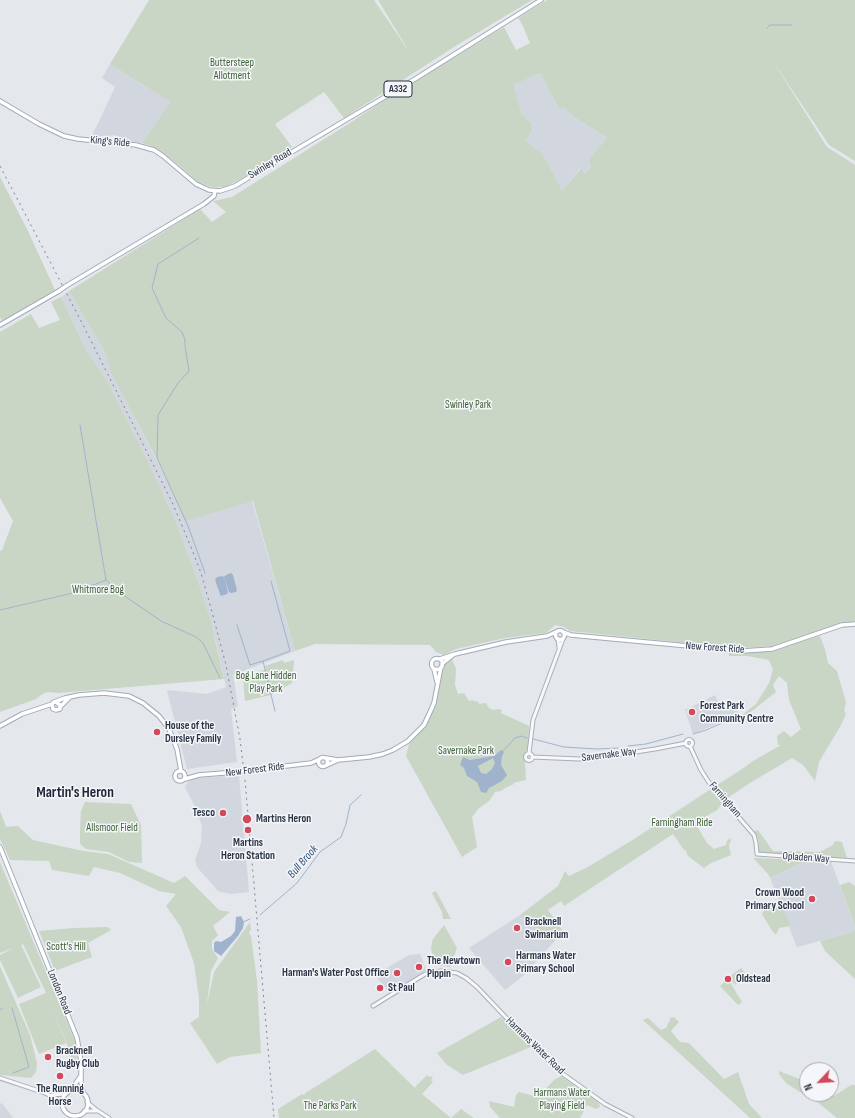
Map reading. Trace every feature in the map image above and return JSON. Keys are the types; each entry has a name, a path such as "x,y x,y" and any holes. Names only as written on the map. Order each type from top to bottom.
{"main road":[{"name":"Swinley Road","path":"215,191 227,189 243,181 416,79 541,0"},
{"name":"King's Ride","path":"0,101 30,119 64,136 78,139 123,143 154,150 170,161 191,180 203,188 215,191"},
{"path":"0,325 204,204 214,196 215,191"},
{"name":"New Forest Ride","path":"440,659 454,654 506,642 547,636 559,631 571,635 736,650 772,649 842,625 855,624"},
{"path":"556,632 555,637 557,639"},
{"path":"563,632 563,638"},
{"name":"New Forest Ride","path":"547,636 557,639 571,635"},
{"name":"New Forest Ride","path":"437,688 434,669 438,669 454,654"},
{"path":"434,669 431,665 434,658 440,659 442,665"},
{"name":"New Forest Ride","path":"184,779 311,763 326,758 338,760 369,757 393,750 407,743 424,725 434,703 442,665"},
{"path":"0,726 22,714 71,696 94,693 129,696 143,703 159,716 166,725 174,741 179,757 181,772 184,779 181,781 177,780 175,775 181,772"},
{"path":"39,708 57,710 71,696"},
{"path":"54,703 59,703 60,707"},
{"path":"53,709 54,703"},
{"path":"326,758 328,762 327,765"},
{"path":"320,759 320,766"},
{"name":"New Forest Ride","path":"311,763 324,767 338,760"},
{"name":"New Forest Ride","path":"181,772 199,776"},
{"name":"London Road","path":"0,847 75,1032 80,1052 83,1093"},
{"path":"70,1091 77,1090 83,1093 87,1102 84,1111 75,1117 66,1112 62,1103 65,1094 70,1091 77,1082 81,1073"},
{"path":"65,1117 66,1112"}],"street":[{"path":"529,753 532,757 530,760 526,759 525,755 529,753 533,720 563,638"},
{"path":"557,639 559,648"},
{"path":"688,739 691,739 693,743 690,746 686,743 688,739"},
{"name":"Savernake Way","path":"532,757 579,759 597,758 686,743"},
{"name":"Farningham","path":"690,746 701,770 710,784 754,834 757,854"},
{"name":"Opladen Way","path":"757,854 855,861"},
{"name":"Harmans Water Road","path":"374,1006 420,976 444,971 457,973 477,987 535,1048 561,1072 605,1104 632,1118"},
{"path":"0,1078 46,1094 55,1096 65,1094"},
{"path":"46,1094 62,1103"},
{"path":"87,1102 110,1118"},
{"path":"84,1111 99,1111"}],"shaded area":[{"path":"110,64 170,102 142,143 122,140 120,137 113,135 92,136 115,87 102,78"},
{"path":"540,73 559,109 564,106 571,115 607,138 588,160 591,166 585,174 580,169 562,190 543,154 526,141 532,130 532,124 522,115 512,85"},
{"path":"69,291 106,354 112,374 170,486 252,501 295,651 233,675 238,706 231,709 237,762 187,769 167,690 207,694 226,687 216,643 199,584 176,522 106,379 86,350 61,297"},
{"path":"715,695 722,711 734,706 739,714 693,734 685,710"},
{"path":"239,775 249,892 230,894 218,891 197,867 195,860 201,843 202,827 196,808 185,788 190,779"},
{"name":"Crown Wood Primary School","path":"808,860 818,863 831,862 855,928 852,932 797,947 770,878"},
{"name":"Harmans Water Primary School","path":"520,915 553,943 524,975 505,990 469,948"},
{"path":"420,954 426,970 389,993 375,975 409,955"},
{"path":"2,1103 13,1118 0,1118 0,1104"}],"green space":[{"name":"Buttersteep Allotment","path":"149,0 374,0 410,53 378,0 532,0 457,45 344,118 324,92 275,124 292,147 250,174 225,187 212,187 198,182 166,155 152,146 142,143 170,102 110,64"},
{"name":"Swinley Park","path":"547,0 855,0 855,161 829,145 772,60 827,147 855,165 855,621 843,623 773,646 736,648 570,631 564,627 555,625 546,633 505,638 456,649 444,655 436,652 430,645 315,644 295,651 253,501 185,521 162,469 111,373 106,354 69,291 200,209 212,222 226,212 213,201 232,197 395,93 504,27 516,50 530,43 518,18","holes":["540,73 559,109 564,107 571,115 607,138 588,160 591,166 585,174 581,169 562,190 543,154 526,141 532,130 532,124 522,115 513,85"]},
{"path":"0,177 27,229 55,290 2,321 0,317"},
{"name":"Whitmore Bog","path":"61,297 86,350 106,379 147,460 176,522 210,619 224,679 58,693 48,692 36,699 0,712 0,551 2,550 13,521 0,498 0,332 31,314 39,328 60,320 51,302"},
{"name":"Farningham Ride","path":"820,636 828,663 837,671 846,703 844,710 846,714 819,762 815,781 803,765 792,758 750,783 726,799 717,810 695,823 707,843 714,849 726,845 730,838 731,840 729,845 731,855 711,863 704,868 688,856 685,849 684,850 673,834 564,906 561,901 548,910 563,931 553,943 520,915 558,886 565,871 569,876 588,867 634,839 753,761 781,745 778,745 777,736 784,731 791,737 801,729 789,700 787,683 779,676 773,685 776,692 747,715 742,715 756,704 769,683 773,670 769,660 747,656 729,656 728,651 772,649"},
{"name":"Bog Lane Hidden Play Park","path":"283,660 284,663 294,660 292,683 271,695 245,701 243,677 266,669 265,666"},
{"name":"Savernake Park","path":"452,660 456,668 455,685 458,694 464,693 469,701 472,700 478,702 479,704 486,703 489,708 493,710 502,710 501,713 529,726 528,751 525,764 526,780 513,783 514,784 501,791 495,792 489,801 478,809 472,817 477,847 462,857 406,756 409,744 426,725 438,697 441,671 446,663 447,664"},
{"name":"Allsmoor Field","path":"85,802 131,804 141,825 142,863 129,862 109,852 86,849 80,844 81,811"},
{"path":"0,811 6,827 18,826 33,840 83,851 108,854 174,883 185,876 219,910 230,912 213,926 218,935 212,941 212,949 218,958 211,971 207,1004 214,972 250,922 251,930 249,932 251,936 257,981 261,1053 230,1057 217,1064 190,1023 199,1017 199,999 194,963 181,927 166,906 176,894 159,891 120,873 94,867 89,876 52,870 49,861 10,860 0,839"},
{"path":"758,830 773,851 820,852 833,845 835,841 842,842 847,858 771,855 758,852 759,842 754,831"},
{"path":"753,858 808,860 770,878"},
{"path":"0,862 75,1041 77,1061 72,1061 67,1044 48,999 66,1043 39,1054 19,1004 46,993 23,944 21,945 41,987 18,998 0,960 0,955 13,948 0,953"},
{"path":"849,882 855,886 855,925 840,885"},
{"path":"436,891 451,919 443,919 442,912 432,893"},
{"path":"778,903 785,912 790,926 779,928 776,935 762,914 765,909"},
{"path":"444,925 457,948 450,967 436,965 433,959 431,947 433,939"},
{"name":"Scott's Hill","path":"108,927 111,930 88,943 92,957 55,971 39,931 74,928"},
{"path":"855,928 855,979 825,951 820,941 852,932"},
{"path":"0,966 30,1035 37,1063 36,1072 31,1078 0,1075"},
{"path":"741,968 745,973 739,978 735,985 729,977"},
{"path":"728,979 742,1002 738,1005 720,986"},
{"path":"501,1017 531,1047 463,1075 447,1065 437,1053"},
{"path":"671,1017 675,1018 679,1022 671,1031 680,1042 689,1043 724,1079 738,1072 749,1104 762,1118 750,1118 643,1020 648,1018 661,1030 666,1028"},
{"name":"The Parks Park","path":"375,1049 418,1091 415,1087 427,1075 433,1078 431,1080 433,1082 422,1094 451,1118 279,1118 278,1109 302,1094 306,1096 304,1094"},
{"path":"779,1071 799,1079 799,1091 786,1083 779,1074"},
{"name":"Harmans Water Playing Field","path":"561,1076 599,1103 600,1107 596,1109 587,1105 580,1118 500,1118 490,1107 489,1101 514,1107 516,1095 519,1092 538,1097 554,1080"},
{"path":"851,1085 855,1085 855,1118 837,1118 817,1102 839,1102 839,1093"},
{"path":"461,1109 474,1118 451,1118"}],"water":[{"path":"231,573 233,575 237,590 236,592 231,593 229,592 224,577"},
{"path":"217,577 224,577 228,592 227,594 221,596 215,580"},
{"path":"501,750 504,752 501,765 507,775 502,781 489,788 486,793 481,792 477,782 467,776 464,768 460,765 463,757 470,760 494,756","holes":["493,758 495,763 492,769 486,774 481,773 478,766"]},
{"path":"241,916 244,922 243,928 221,956 214,951 214,943 216,941 221,942 231,936 235,931 236,917"}],"waterway":[{"path":"767,28 770,25 792,25"},
{"path":"199,238 158,264 152,288 166,318 182,332 185,340 189,371 178,383 158,415 157,458 188,526 205,573"},
{"path":"80,425 106,580 116,590 161,621 196,637 203,643 220,678"},
{"path":"0,610 73,593 106,580"},
{"path":"263,661 290,651 271,581"},
{"path":"237,625 250,665 263,661 275,711"},
{"path":"693,734 736,717"},
{"path":"628,746 646,744 683,734"},
{"path":"503,751 515,738 522,736 527,738"},
{"path":"533,739 564,747 597,749 618,748"},
{"name":"Bull Brook","path":"260,915 297,883 320,852 341,837 346,824 350,805 361,795"},
{"name":"Bull Brook","path":"243,922 250,919"},
{"path":"12,1008 29,1067 13,1073"}],"railway":[{"path":"0,166 80,319 172,502 201,573 226,665 240,739 245,780 274,1118"}],"place":[{"name":"Forest Park Community Centre","path":"692,712"},
{"name":"House of the Dursley Family","path":"157,732"},
{"name":"Tesco","path":"223,813"},
{"name":"Martins Heron","path":"247,819"},
{"name":"Martins Heron Station","path":"248,830"},
{"name":"Crown Wood Primary School","path":"812,899"},
{"name":"Bracknell Swimarium","path":"517,928"},
{"name":"Harmans Water Primary School","path":"508,962"},
{"name":"The Newtown Pippin","path":"419,967"},
{"name":"Harman's Water Post Office","path":"397,973"},
{"name":"Oldstead","path":"728,979"},
{"name":"St Paul","path":"380,988"},
{"name":"Bracknell Rugby Club","path":"48,1057"},
{"name":"The Running Horse","path":"60,1076"}],"district":[{"name":"Martin's Heron","path":"75,793"}]}
